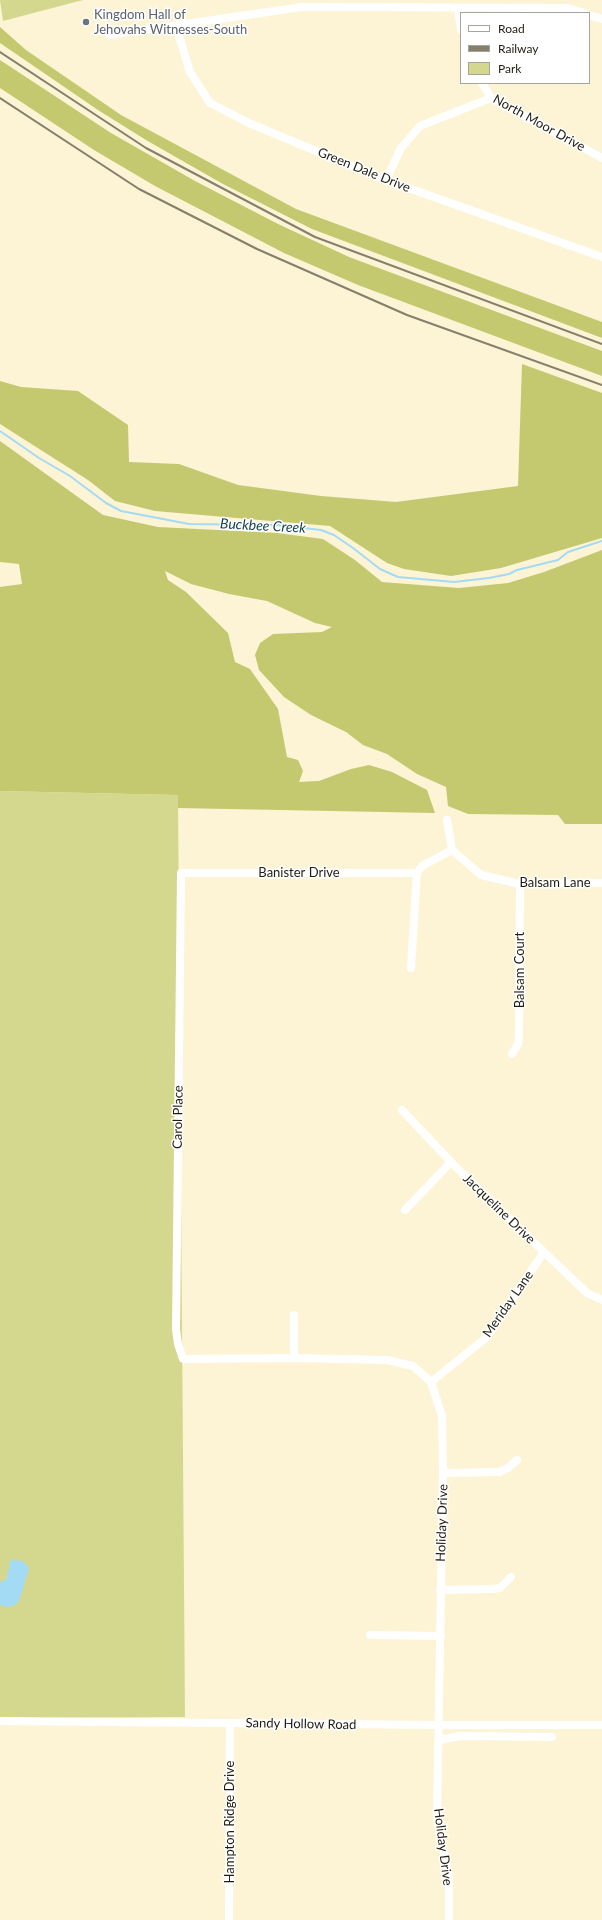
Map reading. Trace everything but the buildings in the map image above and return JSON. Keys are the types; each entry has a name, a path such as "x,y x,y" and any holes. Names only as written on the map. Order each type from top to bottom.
{"street":[{"path":"110,35 176,26 302,3 458,8 568,8 581,12"},
{"path":"458,8 460,23"},
{"path":"590,15 602,19"},
{"name":"Green Dale Drive","path":"176,26 190,72 210,103 251,124 386,180 602,257"},
{"name":"North Moor Drive","path":"483,84 491,98 602,158"},
{"path":"386,180 401,148 420,126 491,98"},
{"path":"411,968 417,873 422,866 452,850 447,820"},
{"name":"Balsam Lane","path":"452,850 481,875 520,884 602,883"},
{"name":"Banister Drive","path":"181,873 417,873"},
{"name":"Carol Place","path":"181,873 176,1329 178,1344 183,1359 294,1358"},
{"name":"Balsam Court","path":"512,1054 518,1044 519,1037 520,884"},
{"name":"Jacqueline Drive","path":"402,1110 451,1162 587,1293 602,1300"},
{"path":"405,1210 451,1162"},
{"name":"Meriday Lane","path":"431,1382 487,1336 544,1252"},
{"path":"294,1315 294,1358 387,1360 413,1366 431,1382"},
{"name":"Holiday Drive","path":"431,1382 442,1416 443,1474 440,1590 440,1725 437,1819 449,1877 449,1920"},
{"path":"443,1474 499,1472 508,1468 516,1460"},
{"path":"440,1590 500,1588 511,1577"},
{"path":"370,1635 441,1636"},
{"name":"Sandy Hollow Road","path":"0,1721 602,1725"},
{"name":"Hampton Ridge Drive","path":"229,1920 230,1723"},
{"path":"439,1740 460,1736 552,1737"}],"green space":[{"path":"0,0 83,0 3,21"},
{"path":"0,27 26,50 121,115 296,209 602,322 602,338 312,229 223,184 146,140 98,110 0,43"},
{"path":"0,60 111,133 195,181 278,224 349,257 602,351 602,376 358,285 284,253 155,186 94,150 0,88"},
{"path":"522,364 602,393 602,538 501,568 451,576 404,569 387,563 330,526 155,511 115,501 88,480 0,424 0,381 21,387 78,391 128,425 129,462 179,464 238,485 321,496 396,502 518,486"},
{"path":"0,441 103,515 158,527 277,533 323,539 355,560 382,582 459,588 508,583 544,572 602,550 602,824 565,824 558,815 468,814 448,806 446,787 417,774 387,754 363,745 346,732 311,715 284,697 259,670 255,655 260,643 273,634 322,632 332,627 315,623 267,601 229,594 191,584 165,571 168,580 186,592 228,633 235,662 250,669 278,709 287,757 298,760 303,771 299,782 319,781 351,769 369,765 392,772 427,790 435,813 178,808 178,795 0,791 0,587 22,584 19,564 0,562"},
{"path":"0,791 178,795 185,1717 0,1718"}],"water":[{"path":"11,1560 23,1561 29,1568 19,1601 15,1605 7,1607 0,1605 0,1582 6,1580"}],"waterway":[{"name":"Buckbee Creek","path":"0,431 39,458 70,476 106,503 121,511 189,524 277,525 321,530 334,535 380,569 398,577 454,582 489,578 558,560 568,552 602,541"}],"railway":[{"path":"0,52 146,148 315,237 602,344"},
{"path":"0,98 139,189 257,249 407,315 602,385"}],"place":[{"name":"Kingdom Hall of Jehovahs Witnesses-South","path":"86,22"}]}
